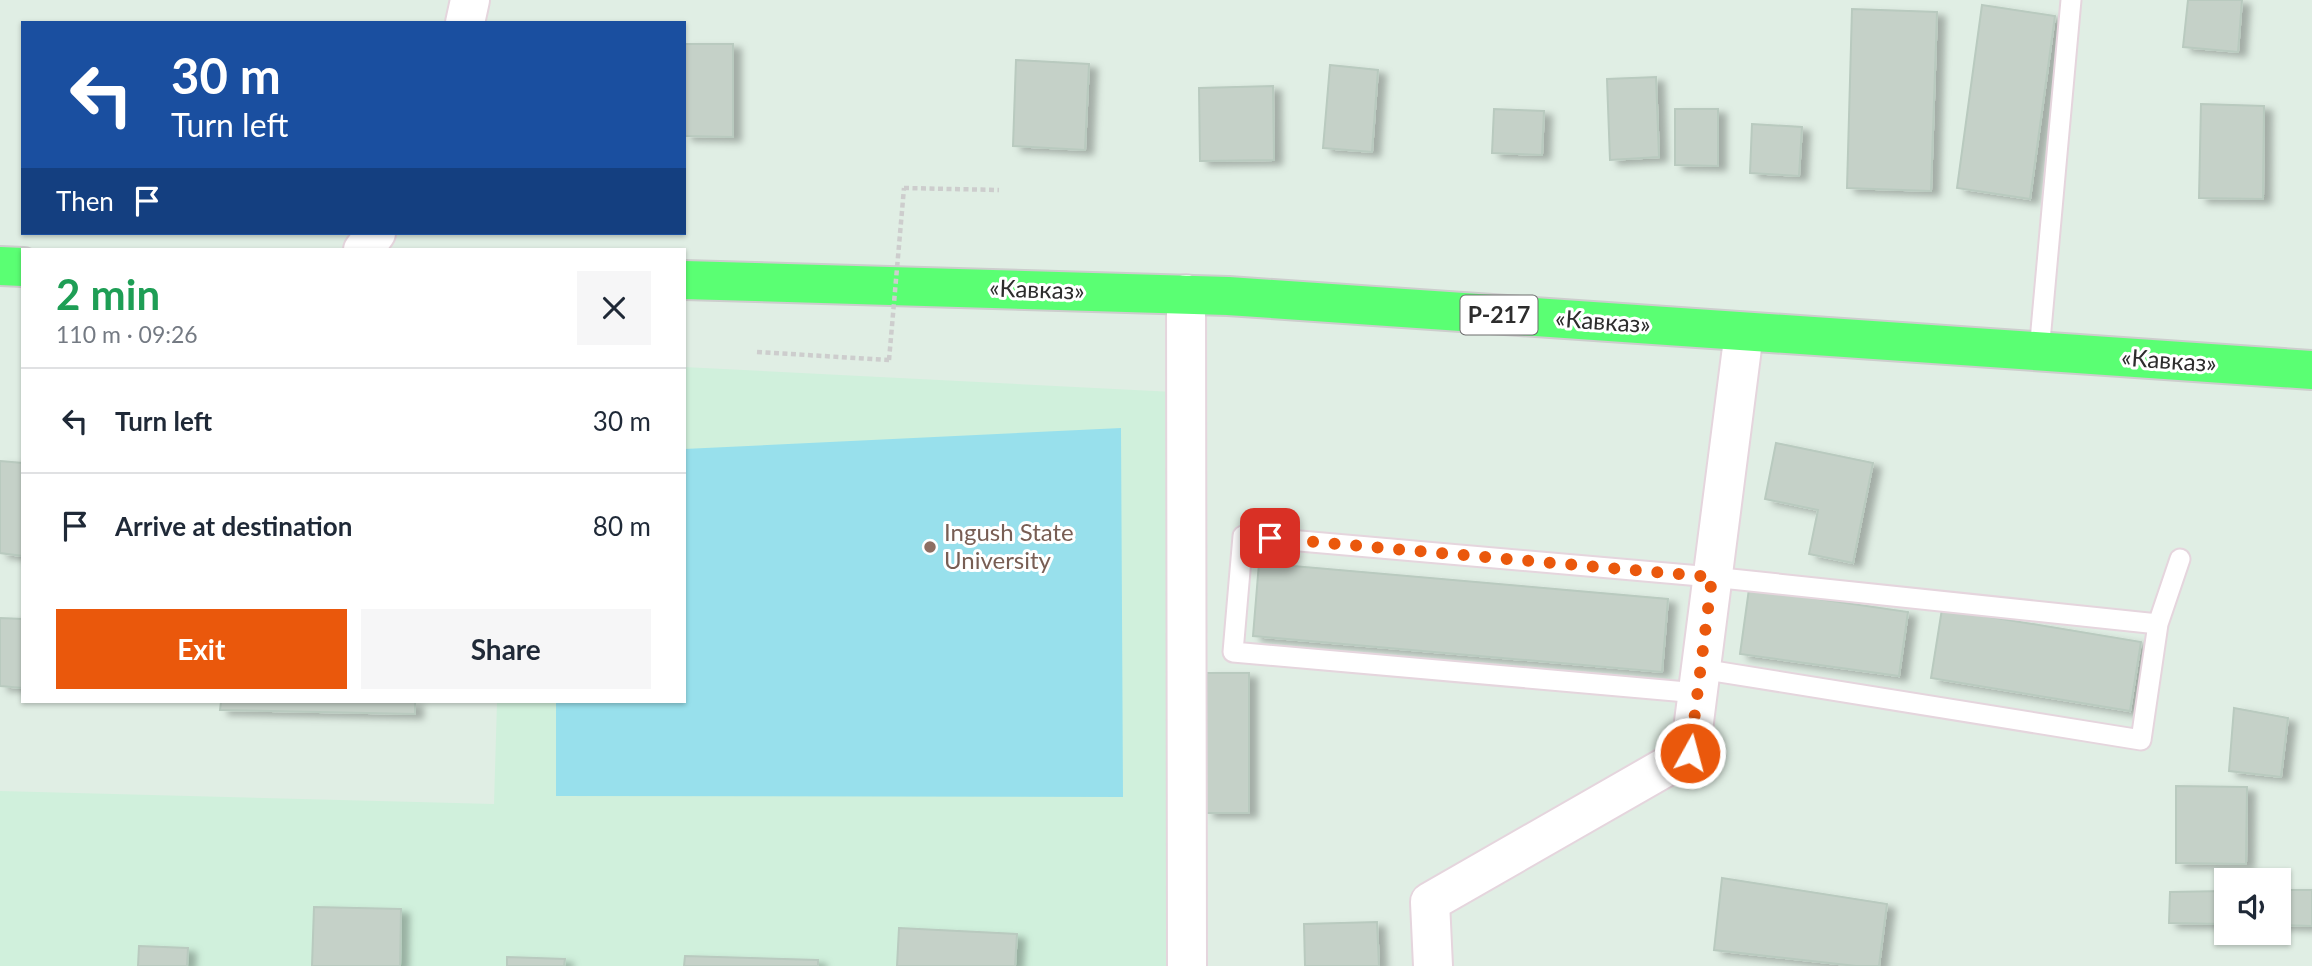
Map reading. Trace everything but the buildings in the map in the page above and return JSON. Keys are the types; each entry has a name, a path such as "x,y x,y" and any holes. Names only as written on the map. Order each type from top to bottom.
{"highway":[{"path":"0,266 21,267"},
{"name":"«Кавказ»","path":"686,280 1186,294 2312,370"}],"street":[{"path":"465,21 470,0"},
{"path":"1186,294 1187,966"},
{"path":"1433,966 1430,902 1690,753 1744,332"}],"lane":[{"path":"2039,352 2071,0"},
{"path":"2158,624 1712,577 1242,536 1233,652 1699,681 2141,740 2158,624 2180,559"}],"path":[{"path":"757,352 889,360 904,188 999,190"}],"shaded area":[{"name":"Ingush State University","path":"686,367 1174,392 1177,966 0,966 0,791 494,804 497,703 686,703"},
{"path":"1121,428 1123,797 556,796 556,703 686,703 686,449"}],"place":[{"name":"Ingush State University","path":"930,547"}],"route":[{"path":"1270,538 1712,577 1690,753"}]}
